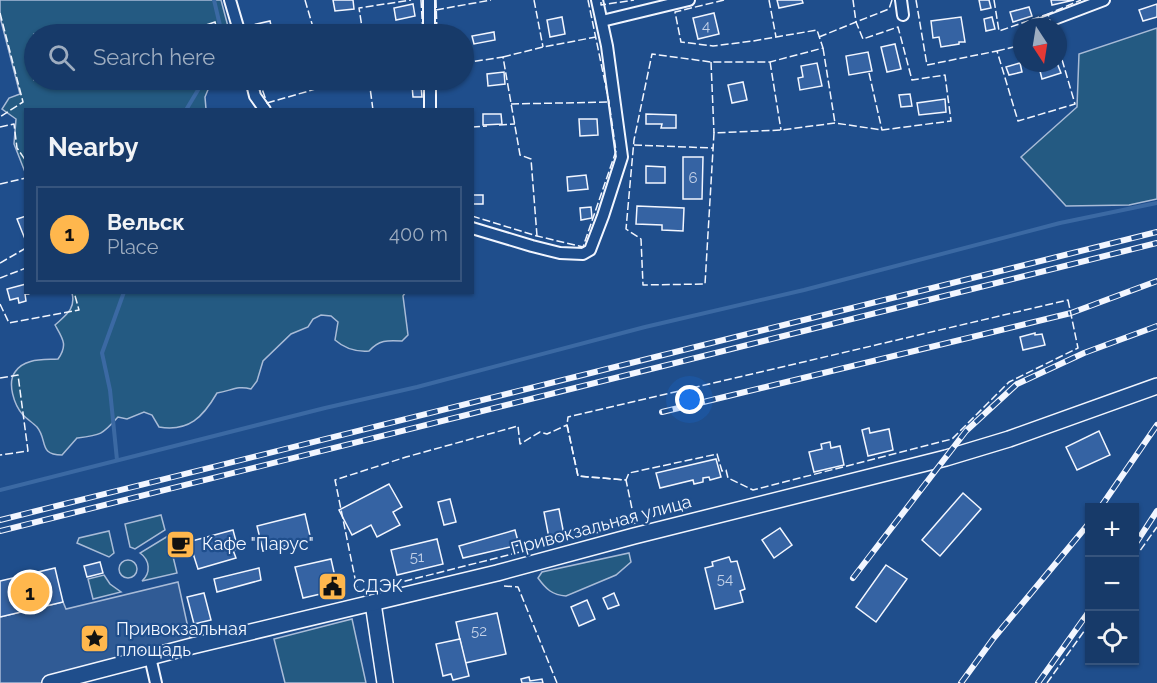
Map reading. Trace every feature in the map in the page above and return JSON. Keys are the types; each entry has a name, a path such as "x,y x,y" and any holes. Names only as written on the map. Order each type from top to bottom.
{"street":[{"path":"230,0 237,24"},
{"path":"429,0 429,24"},
{"path":"474,229 560,253 583,254 590,250 622,157 617,111 597,0"},
{"path":"602,21 688,0"},
{"path":"901,0 903,15"},
{"path":"1056,18 1102,0"},
{"path":"254,90 255,96 264,108"},
{"path":"430,90 430,108"},
{"name":"Привокзальная улица","path":"50,683 497,573 634,536 946,458 1009,439 1157,386"},
{"path":"373,603 385,683"},
{"path":"150,657 156,683"}],"shaded area":[{"path":"0,0 221,0 227,24 24,24 24,90 208,90 205,97 206,108 24,108 24,169 14,144 16,119 2,109 9,98 20,94 0,17"},
{"path":"1157,28 1157,199 1129,205 1066,206 1021,157 1077,107 1079,54"},
{"path":"72,294 404,294 408,335 402,341 380,343 369,351 350,349 335,340 338,322 331,316 321,315 313,319 308,327 291,334 263,361 257,381 251,389 238,388 217,393 200,416 187,425 159,427 152,415 144,412 127,419 118,417 100,433 77,438 62,455 46,450 37,427 20,411 14,400 12,382 15,372 23,364 58,359 64,346 55,325 71,308"},
{"path":"161,515 165,530 135,549 130,547 125,524"},
{"path":"109,531 114,553 109,557 77,543 79,538"},
{"path":"168,536 177,573 142,581 147,574 148,567 146,559 140,553"},
{"path":"629,553 631,562 616,575 566,596 550,591 538,578 542,572"},
{"path":"124,560 132,560 137,565 135,576 124,578 119,573 119,565"},
{"path":"104,575 110,584 121,592 93,599 88,579"},
{"name":"Привокзальная площадь","path":"178,582 192,646 50,683 0,683 0,617 63,602 66,609"},
{"path":"352,619 366,683 285,683 274,639"}],"building":[{"path":"333,0 353,0 354,9 335,11"},
{"path":"777,0 802,0 803,3 779,8"},
{"path":"979,0 989,0 991,8 981,10"},
{"path":"1051,0 1074,0 1052,5"},
{"path":"413,4 415,16 396,20 394,8"},
{"path":"1157,4 1157,17 1143,21 1139,10"},
{"path":"1029,7 1032,16 1013,18 1013,22 1010,12"},
{"path":"714,13 719,34 698,39 693,18"},
{"path":"562,17 565,34 550,37 547,20"},
{"path":"961,17 965,42 941,47 939,37 933,38 931,21"},
{"path":"992,17 995,29 986,31 984,19"},
{"path":"494,32 495,40 474,44 474,36"},
{"path":"895,44 901,69 887,72 881,47"},
{"path":"868,52 872,71 849,75 846,56"},
{"path":"817,63 822,86 800,90 798,78 803,77 801,66"},
{"path":"1013,65 1013,72 1022,72 1009,75 1006,67"},
{"path":"504,72 505,84 488,86 487,74"},
{"path":"1040,72 1061,73 1042,79"},
{"path":"743,82 747,100 732,103 728,85"},
{"path":"412,90 421,90 422,97 413,97"},
{"path":"910,94 912,106 901,107 899,95"},
{"path":"945,99 946,112 919,115 917,103"},
{"path":"483,114 501,114 502,124 483,125"},
{"path":"646,114 676,115 676,128 661,128 662,124 646,124"},
{"path":"579,119 597,119 598,135 580,136"},
{"path":"683,157 703,157 702,199 683,199"},
{"path":"646,166 665,167 665,183 646,183"},
{"path":"586,175 588,189 568,191 567,177"},
{"path":"474,195 483,195 483,204 474,204"},
{"path":"637,206 684,208 683,231 662,230 662,225 636,224"},
{"path":"591,207 592,218 581,220 580,208"},
{"path":"24,217 24,236 17,219"},
{"path":"24,285 26,301 19,303 18,298 10,300 7,289"},
{"path":"1035,333 1035,335 1042,334 1045,345 1023,350 1020,337"},
{"path":"869,428 870,433 889,429 893,450 868,456 862,430"},
{"path":"1099,431 1110,455 1077,470 1066,447"},
{"path":"830,442 831,448 840,446 844,465 814,472 809,452 822,449 821,444"},
{"path":"716,459 721,477 710,480 709,477 703,478 703,482 694,484 693,480 660,488 656,473"},
{"path":"389,484 402,507 393,512 400,525 377,537 371,525 352,535 339,510"},
{"path":"963,493 981,509 940,556 922,540"},
{"path":"450,499 456,522 444,525 438,502"},
{"path":"559,509 564,535 549,538 544,512"},
{"path":"305,514 311,540 263,551 257,526"},
{"path":"780,528 792,545 774,558 762,540"},
{"path":"233,530 238,549 233,550 236,558 198,569 188,542"},
{"path":"515,530 519,545 463,558 459,546"},
{"name":"Кафе \"Парус\"","path":"185,537 188,548 176,551 174,540"},
{"path":"437,539 443,564 397,575 391,550"},
{"path":"729,557 731,562 737,561 745,589 740,591 743,602 715,609 705,568 713,566 712,562"},
{"path":"331,559 338,590 303,598 295,567"},
{"path":"100,562 103,573 87,577 84,566"},
{"path":"886,565 907,579 876,622 856,607"},
{"path":"55,568 63,602 0,617 0,581"},
{"path":"259,568 261,580 217,592 214,579"},
{"path":"204,593 211,620 194,624 187,597"},
{"path":"614,593 619,605 608,609 603,598"},
{"path":"587,600 595,619 579,626 571,607"},
{"path":"497,613 506,654 465,663 456,622"},
{"path":"460,639 469,676 453,680 451,674 443,676 436,644"},
{"path":"529,677 530,681 542,679 543,683 522,683 521,679"}],"waterway":[{"path":"214,0 220,24"},
{"path":"187,108 198,90"},
{"path":"0,490 417,387 645,327 804,290 1060,223 1157,203"},
{"path":"117,460 110,390 102,353 123,294"}],"railway":[{"path":"0,520 1157,232"},
{"path":"0,531 1157,243"},
{"path":"662,412 1071,313 1157,281"},
{"path":"853,578 966,431 1017,384 1084,353 1157,326"},
{"path":"1103,503 1157,425"},
{"path":"1139,538 1157,511"},
{"path":"961,683 993,639 1085,528"},
{"path":"1038,683 1089,611"}],"fence":[{"path":"305,0 312,24"},
{"path":"361,24 359,8 411,0"},
{"path":"421,0 422,24"},
{"path":"436,0 437,24"},
{"path":"436,10 491,0"},
{"path":"534,0 543,47"},
{"path":"474,217 583,247 616,151 609,102 588,0"},
{"path":"601,2 601,5 634,0"},
{"path":"724,0 675,12 681,42 713,46 817,30 823,48 770,62 711,62 652,54 634,140 626,229 641,239 643,285 705,284 714,133 781,130 835,123 882,130 951,121 945,75 912,80 898,27 863,39 856,22 889,9 892,0"},
{"path":"769,0 776,37"},
{"path":"819,37 856,22 853,0"},
{"path":"916,0 927,65 997,51 1018,121 1075,104 1066,72"},
{"path":"994,0 999,31 1048,14"},
{"path":"1049,18 1048,14 1081,0"},
{"path":"0,13 23,102 0,117"},
{"path":"503,57 596,37"},
{"path":"997,51 1013,47"},
{"path":"823,48 835,123"},
{"path":"474,61 503,57 520,155 531,159 537,236"},
{"path":"711,62 714,133"},
{"path":"770,62 781,130"},
{"path":"869,73 882,130"},
{"path":"262,90 271,108"},
{"path":"267,103 312,90"},
{"path":"370,90 373,108"},
{"path":"436,90 436,108"},
{"path":"511,104 609,102"},
{"path":"0,127 14,124 17,148 24,158"},
{"path":"499,125 515,124"},
{"path":"474,127 487,126"},
{"path":"634,145 713,148"},
{"path":"0,184 24,178"},
{"path":"0,263 24,249"},
{"path":"0,278 24,269"},
{"path":"0,304 9,323 79,310 75,294"},
{"path":"1068,300 1078,348 1009,382 952,439 753,490 728,478 726,470 722,471 717,454 629,473 626,480 578,476 567,425 568,417 1068,300"},
{"path":"0,378 18,375 28,451 0,455"},
{"path":"567,425 578,476 626,480 635,523 358,593 335,480 406,457 518,426 520,444 540,432 547,434 567,425"},
{"path":"1135,557 1157,527"},
{"path":"504,586 518,587 557,683"},
{"path":"1047,683 1085,630"}],"place":[{"name":"Кафе \"Парус\"","path":"181,544"},
{"name":"СДЭК","path":"332,586"},
{"name":"Вельск","path":"30,592"},
{"name":"Привокзальная площадь","path":"95,639"}]}
